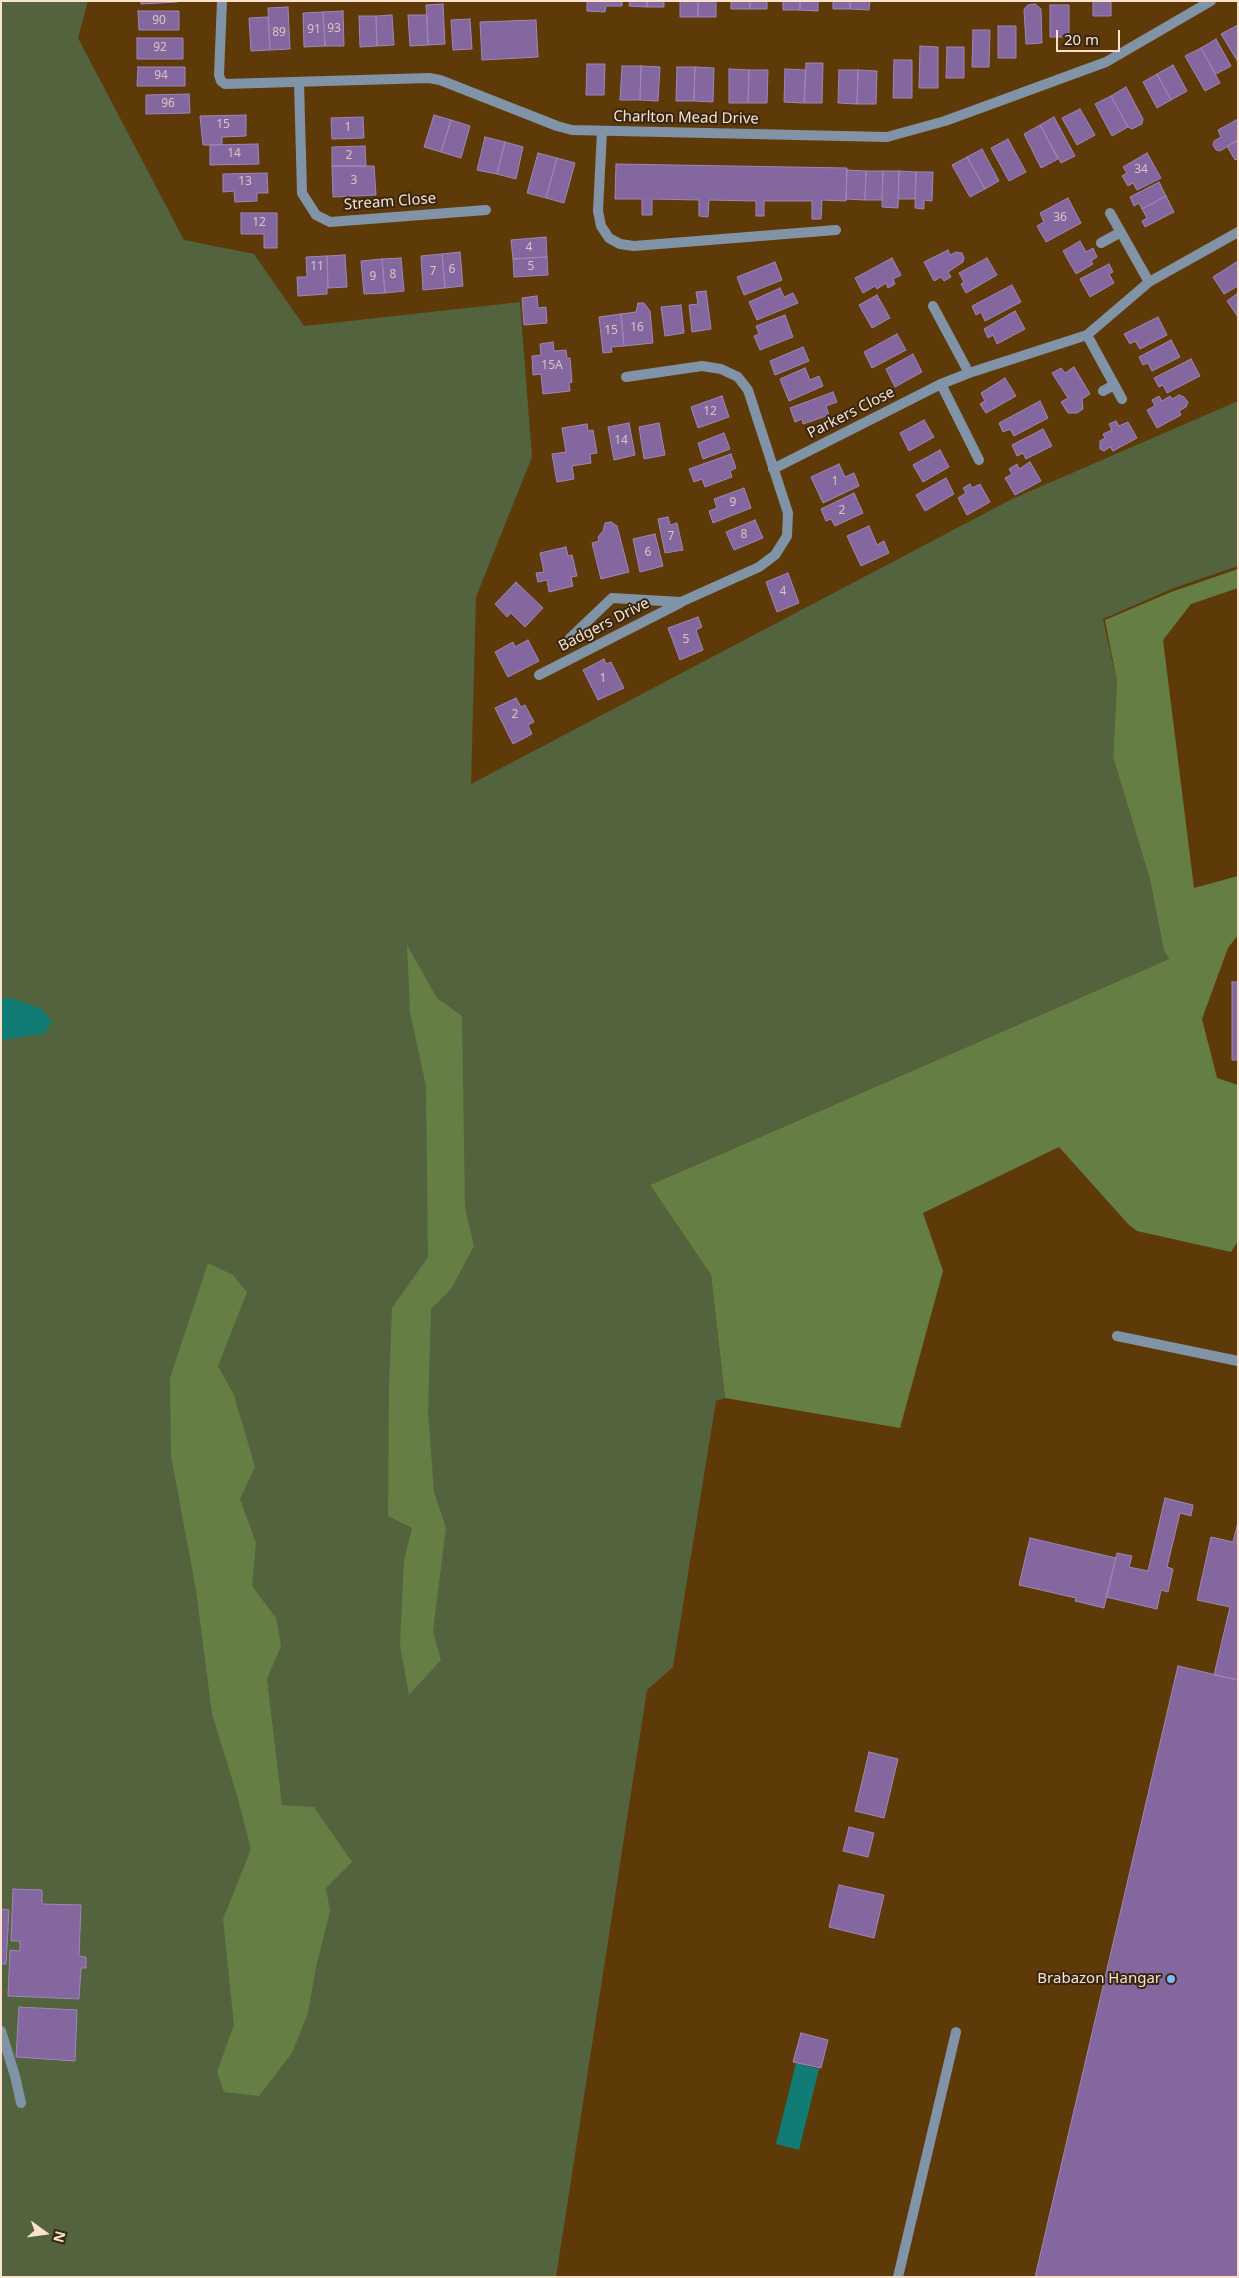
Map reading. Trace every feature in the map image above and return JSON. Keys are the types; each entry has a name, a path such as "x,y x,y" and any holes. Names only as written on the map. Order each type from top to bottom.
{"street":[{"name":"Charlton Mead Drive","path":"222,1 219,75 225,84 429,78 440,80 557,126 572,130 887,137 945,121 1106,62 1211,1"},
{"name":"Stream Close","path":"298,82 302,193 316,215 330,222 486,210"},
{"path":"602,131 598,212 601,226 609,238 620,244 634,246 836,230"},
{"path":"1110,213 1149,282"},
{"path":"1101,243 1121,232"},
{"path":"1122,399 1087,335 1149,282 1238,232"},
{"path":"933,306 970,373"},
{"name":"Parkers Close","path":"773,469 941,384 1087,335"},
{"path":"570,638 612,598 681,602 759,567 775,555 787,536 788,513 748,390 738,377 721,368 702,366 626,377"},
{"path":"941,384 979,460"},
{"path":"1103,391 1114,385"},
{"name":"Badgers Drive","path":"539,675 681,602"},
{"path":"1117,1336 1238,1361"},
{"path":"1,2031 15,2076 21,2104"},
{"path":"898,2277 956,2032"}],"green space":[{"path":"1,1 88,1 78,38 184,240 254,254 304,326 520,302 532,457 476,597 471,784 1012,499 1238,401 1238,566 1174,588 1103,619 1117,682 1113,757 1150,880 1164,951 1169,959 650,1185 711,1275 725,1398 716,1401 673,1667 647,1690 556,2277 1,2277"},
{"path":"1238,569 1238,588 1191,604 1163,640 1194,888 1238,876 1238,935 1228,948 1202,1019 1217,1078 1238,1085 1238,1241 1231,1252 1137,1231 1129,1225 1059,1147 923,1213 943,1271 900,1428 725,1398 711,1275 650,1185 1169,959 1164,951 1150,880 1113,757 1117,682 1105,620 1171,592"},
{"path":"407,945 437,998 462,1016 465,1208 474,1246 451,1289 431,1309 428,1412 434,1492 446,1528 433,1631 441,1660 409,1695 400,1645 404,1560 412,1528 388,1516 389,1385 392,1308 428,1257 426,1086 410,1012"},
{"path":"208,1263 233,1275 247,1292 218,1366 234,1395 255,1467 240,1499 256,1543 252,1586 276,1618 281,1646 267,1679 282,1805 314,1807 352,1862 326,1888 330,1911 316,1967 308,2013 292,2053 259,2096 224,2092 217,2072 234,2025 223,1919 251,1849 212,1714 196,1590 171,1456 170,1378"}],"water":[{"path":"1,998 14,999 41,1009 52,1022 44,1034 1,1040"},
{"path":"796,2063 819,2069 799,2150 776,2144"}],"building":[{"path":"141,1 177,1 177,2 141,4"},
{"path":"587,1 622,1 622,6 606,6 605,12 587,11"},
{"path":"630,1 647,1 647,7 629,6"},
{"path":"647,1 664,1 664,7 647,7"},
{"path":"680,1 698,1 698,17 680,17"},
{"path":"698,1 716,1 716,17 698,17"},
{"path":"731,1 750,1 750,9 731,9"},
{"path":"750,1 767,1 767,9 750,9"},
{"path":"783,1 800,1 800,10 783,10"},
{"path":"800,1 818,1 818,11 800,10"},
{"path":"833,1 850,1 850,9 833,9"},
{"path":"850,1 870,1 869,10 850,9"},
{"path":"1093,1 1111,1 1111,16 1093,16"},
{"path":"443,4 445,44 428,45 426,5"},
{"path":"1035,4 1041,9 1042,43 1026,44 1024,9 1028,5"},
{"path":"1050,5 1069,5 1069,37 1050,37"},
{"path":"288,7 290,49 270,50 268,8"},
{"path":"138,11 179,11 179,30 139,30"},
{"path":"343,11 344,46 325,46 323,12"},
{"path":"323,12 325,46 304,47 303,13"},
{"path":"392,15 394,45 377,46 376,16"},
{"path":"408,15 427,15 428,45 410,46"},
{"path":"359,16 376,16 377,46 360,47"},
{"path":"268,17 270,50 251,51 249,18"},
{"path":"470,19 472,49 453,50 451,20"},
{"path":"536,20 538,57 482,60 480,22"},
{"path":"1238,25 1238,62 1221,34"},
{"path":"998,26 1016,26 1016,58 998,58"},
{"path":"973,30 990,30 989,67 972,67"},
{"path":"137,38 183,38 183,59 137,59"},
{"path":"1216,39 1231,66 1216,74 1201,48"},
{"path":"920,46 938,47 938,88 919,88"},
{"path":"947,47 964,47 964,78 946,78"},
{"path":"1201,48 1220,83 1205,91 1185,56"},
{"path":"894,60 912,60 912,98 893,98"},
{"path":"806,63 823,63 822,103 804,103"},
{"path":"587,64 605,64 604,95 586,95"},
{"path":"1173,65 1187,91 1171,100 1157,74"},
{"path":"622,66 641,66 640,100 620,100"},
{"path":"641,66 660,67 658,101 640,100"},
{"path":"138,67 185,67 185,86 137,86"},
{"path":"677,67 695,67 694,101 676,101"},
{"path":"695,67 714,68 713,102 694,101"},
{"path":"729,69 749,70 748,103 729,103"},
{"path":"785,69 806,70 804,103 784,102"},
{"path":"749,70 768,70 767,103 748,103"},
{"path":"839,70 858,70 857,104 838,103"},
{"path":"858,70 877,71 876,104 857,104"},
{"path":"1157,74 1171,100 1157,108 1143,82"},
{"path":"1126,87 1143,119 1142,124 1132,129 1128,127 1111,96"},
{"path":"189,94 190,113 146,114 146,95"},
{"path":"1111,96 1128,127 1112,136 1095,104"},
{"path":"1080,109 1095,135 1077,145 1062,118"},
{"path":"246,115 246,136 222,137 222,145 203,145 200,116"},
{"path":"434,115 451,120 441,152 424,147"},
{"path":"363,117 364,138 332,139 331,118"},
{"path":"1054,117 1075,156 1061,163 1040,125"},
{"path":"1238,119 1238,140 1220,151 1216,150 1213,145 1214,141 1221,137 1218,130"},
{"path":"451,120 470,126 461,158 441,152"},
{"path":"1040,125 1058,159 1041,168 1024,134"},
{"path":"485,137 505,142 497,174 477,170"},
{"path":"1008,139 1026,172 1009,181 991,148"},
{"path":"1238,140 1238,159 1235,160 1227,146"},
{"path":"505,142 523,147 516,179 497,174"},
{"path":"258,144 259,164 210,165 210,145"},
{"path":"365,146 366,166 332,166 332,147"},
{"path":"982,149 999,181 985,189 967,157"},
{"path":"538,153 557,158 546,198 527,193"},
{"path":"1147,153 1161,178 1137,190 1133,183 1128,186 1122,176 1127,173 1123,167"},
{"path":"967,157 985,189 970,197 952,165"},
{"path":"557,158 575,163 564,203 546,198"},
{"path":"616,164 847,168 846,201 822,200 821,219 812,219 812,201 764,201 764,216 756,216 756,201 709,200 708,217 699,216 699,200 652,199 652,215 642,215 642,199 615,199"},
{"path":"332,166 374,166 376,195 333,197"},
{"path":"847,170 866,171 865,200 846,199"},
{"path":"866,171 883,171 882,200 865,200"},
{"path":"883,171 899,171 898,208 882,207"},
{"path":"899,171 916,172 915,199 898,199"},
{"path":"916,172 933,172 932,201 924,200 924,209 915,208"},
{"path":"267,173 268,193 257,193 257,201 235,202 234,191 223,192 223,174"},
{"path":"1159,182 1166,196 1142,209 1139,203 1134,206 1130,197"},
{"path":"1166,196 1174,212 1145,227 1142,221 1147,218 1142,209"},
{"path":"1068,198 1081,223 1046,242 1037,226 1044,222 1040,213"},
{"path":"241,213 277,213 277,248 264,248 264,234 241,234"},
{"path":"546,237 547,257 513,259 511,240"},
{"path":"1080,241 1086,252 1093,248 1097,257 1091,261 1093,264 1076,274 1063,251"},
{"path":"948,250 950,255 956,252 962,253 963,262 948,272 951,277 944,281 941,277 934,281 924,262"},
{"path":"460,252 463,286 445,288 442,254"},
{"path":"442,254 445,288 423,290 421,256"},
{"path":"345,255 347,287 328,288 327,256"},
{"path":"327,256 327,294 298,296 297,277 307,277 306,257"},
{"path":"547,257 548,275 514,277 513,259"},
{"path":"401,258 404,291 385,293 382,259"},
{"path":"892,258 901,275 893,279 895,284 888,288 886,283 877,289 875,286 863,293 855,278"},
{"path":"987,258 997,275 966,293 961,284 964,282 959,273"},
{"path":"382,259 385,293 364,294 361,261"},
{"path":"1238,261 1238,286 1224,294 1213,277"},
{"path":"775,262 782,280 744,295 737,277"},
{"path":"1109,264 1113,272 1109,274 1114,283 1090,297 1080,279"},
{"path":"1012,285 1021,302 985,321 981,312 976,315 972,306"},
{"path":"780,288 784,297 793,293 798,303 757,320 749,302"},
{"path":"706,291 711,329 692,332 689,305 698,304 696,292"},
{"path":"1238,293 1238,317 1227,301"},
{"path":"877,295 890,318 872,328 859,305"},
{"path":"537,296 538,308 546,307 547,323 524,325 522,298"},
{"path":"638,303 644,303 650,311 653,343 624,346 621,314 636,312"},
{"path":"681,305 684,333 665,336 661,307"},
{"path":"1015,311 1025,329 997,344 993,335 988,338 984,329"},
{"path":"621,314 624,346 611,347 612,352 603,353 599,317"},
{"path":"785,315 793,337 760,350 754,336 759,334 756,326"},
{"path":"1158,317 1167,335 1140,349 1135,341 1130,344 1124,334"},
{"path":"897,334 906,350 872,368 864,352"},
{"path":"1171,340 1180,357 1152,371 1148,363 1143,365 1139,357"},
{"path":"553,342 554,351 566,350 567,358 570,358 572,382 569,383 570,391 543,394 541,374 533,375 532,356 541,355 540,344"},
{"path":"803,347 809,361 775,375 770,361"},
{"path":"913,354 922,372 895,387 886,369"},
{"path":"1191,359 1200,376 1167,393 1163,385 1159,387 1154,378"},
{"path":"1074,367 1090,394 1082,399 1083,409 1077,413 1068,413 1061,402 1068,398 1052,373 1061,368 1065,373"},
{"path":"805,368 810,380 819,376 823,386 789,401 780,379"},
{"path":"1005,378 1016,396 986,413 980,404 985,401 981,393"},
{"path":"833,392 837,402 826,406 829,415 803,424 802,419 795,422 790,408"},
{"path":"1179,395 1188,402 1186,407 1179,411 1181,415 1157,428 1147,410 1155,406 1152,400 1159,396 1162,401 1170,396 1172,399"},
{"path":"722,396 729,417 698,428 691,407"},
{"path":"1040,401 1048,418 1014,436 1010,429 1003,432 999,423"},
{"path":"924,420 934,437 909,451 900,433"},
{"path":"1116,421 1119,426 1128,422 1137,438 1113,451 1110,447 1104,451 1100,449 1100,441 1105,438 1103,434 1112,430 1109,424"},
{"path":"629,423 635,455 614,460 608,427"},
{"path":"659,423 665,455 644,459 639,427"},
{"path":"587,424 588,431 593,430 597,453 590,454 591,463 572,466 574,479 557,482 552,454 566,452 562,428"},
{"path":"1043,429 1052,446 1026,459 1023,453 1017,456 1012,445"},
{"path":"724,433 730,449 703,459 698,443"},
{"path":"940,450 949,467 923,482 913,465"},
{"path":"731,454 736,468 730,471 732,477 705,487 702,479 694,482 689,469"},
{"path":"1030,462 1041,481 1015,495 1005,478 1012,474 1009,469 1017,464 1019,469"},
{"path":"839,464 845,477 854,473 859,486 823,503 811,477"},
{"path":"946,478 954,494 925,511 916,495"},
{"path":"970,484 972,488 980,484 990,502 967,515 958,498 966,493 963,488"},
{"path":"744,488 751,508 713,523 709,511 717,508 714,499"},
{"path":"854,493 863,513 835,526 831,519 826,521 821,509"},
{"path":"668,517 670,525 677,523 683,550 665,553 658,519"},
{"path":"755,520 763,538 734,550 726,532"},
{"path":"611,522 617,526 629,572 601,579 592,543 599,541 598,537 603,531 605,523"},
{"path":"869,526 877,545 884,541 889,553 861,566 847,536"},
{"path":"655,534 663,566 640,572 633,539"},
{"path":"566,547 568,556 572,555 577,576 571,577 573,586 549,592 547,580 538,582 536,573 544,572 540,553"},
{"path":"788,573 799,603 777,612 766,582"},
{"path":"516,582 543,608 525,627 511,613 507,617 495,604"},
{"path":"698,617 702,627 696,630 703,650 680,660 668,628"},
{"path":"528,640 539,661 508,677 495,652 513,642 515,647"},
{"path":"604,659 606,664 611,662 624,688 598,700 583,670"},
{"path":"516,698 521,707 525,705 534,722 528,725 532,734 513,744 495,708"},
{"path":"1232,982 1238,982 1238,1060 1232,1060"},
{"path":"1165,1498 1193,1505 1191,1516 1180,1513 1167,1567 1173,1569 1168,1592 1161,1590 1157,1609 1106,1597 1117,1553 1132,1556 1129,1567 1148,1571"},
{"path":"1238,1522 1238,1680 1214,1675 1230,1607 1197,1600 1211,1537 1233,1542"},
{"path":"1030,1538 1116,1558 1104,1608 1075,1601 1076,1598 1019,1585"},
{"name":"Brabazon Hangar","path":"1178,1666 1238,1680 1238,2277 1035,2277"},
{"path":"869,1752 898,1759 884,1818 855,1811"},
{"path":"849,1827 874,1833 868,1857 843,1851"},
{"path":"839,1885 884,1895 874,1938 829,1927"},
{"path":"13,1889 42,1890 42,1904 81,1905 79,1956 86,1957 86,1968 81,1968 79,1999 8,1996 10,1950 20,1951 20,1941 11,1941"},
{"path":"1,1909 9,1910 6,1964 1,1964"},
{"path":"19,2007 77,2010 75,2061 16,2057"},
{"path":"801,2033 828,2040 821,2068 793,2062"}],"place":[{"name":"Brabazon Hangar","path":"1171,1979"}]}
